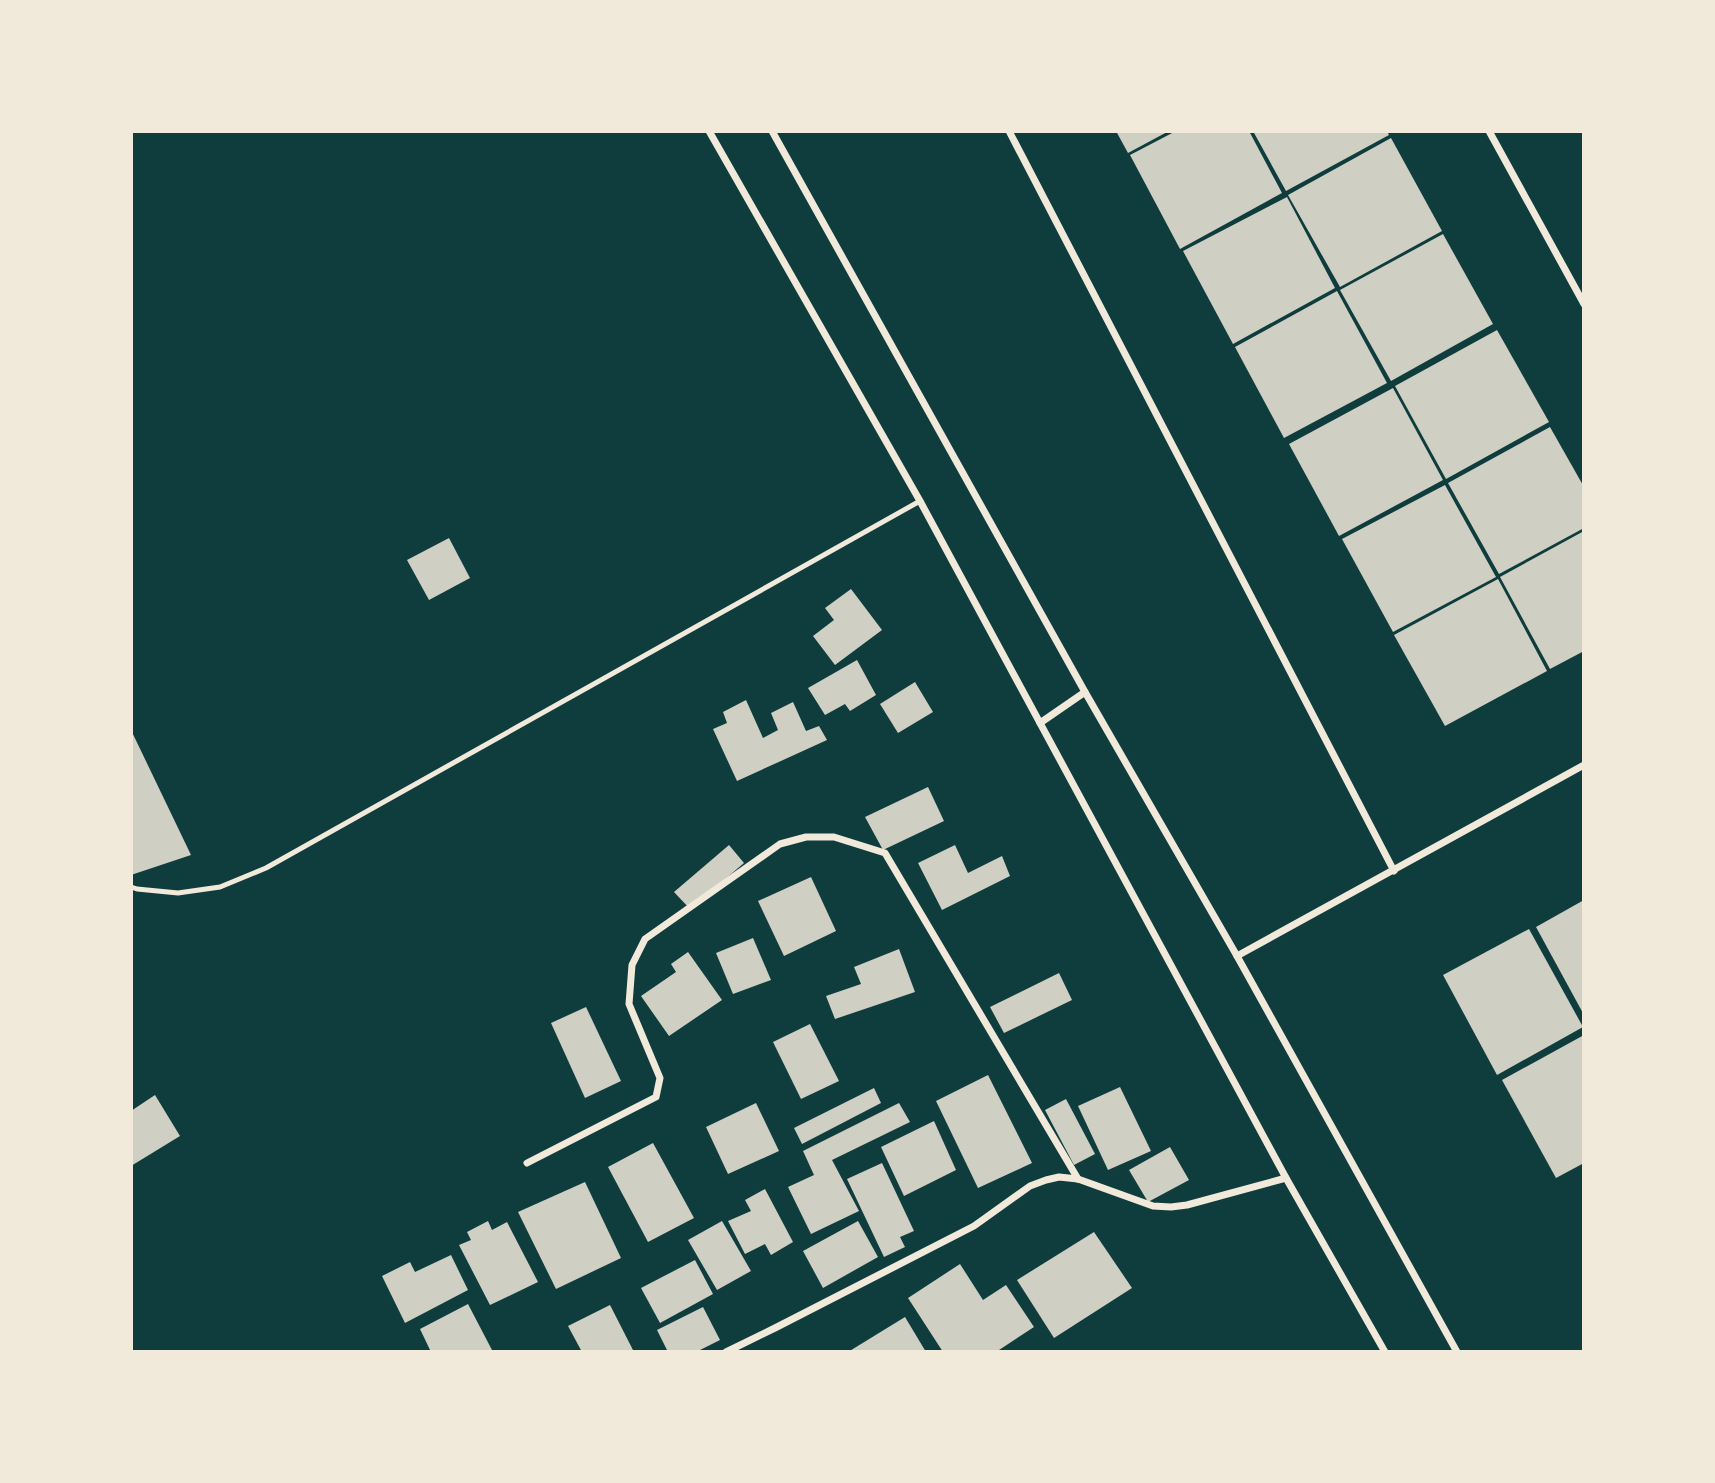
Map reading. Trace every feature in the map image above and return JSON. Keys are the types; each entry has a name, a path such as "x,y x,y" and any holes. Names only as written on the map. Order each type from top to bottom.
{"street":[{"path":"709,131 920,501 1286,1178 1385,1352"},
{"path":"772,131 1457,1352"},
{"path":"1009,131 1394,871"},
{"path":"1489,131 1584,304"},
{"path":"1040,723 1085,692"},
{"path":"1237,957 1584,765"},
{"path":"527,1163 656,1097 660,1078 629,1004 632,965 645,939 780,844 806,837 825,837 884,853 1078,1179"},
{"path":"726,1352 974,1226 1030,1186 1046,1180 1059,1177 1078,1179 1153,1206 1171,1207 1286,1178"}],"lane":[{"path":"131,887 178,893 220,887 266,868 920,501"}],"building":[{"path":"1116,131 1169,131 1128,153"},
{"path":"1176,131 1249,131 1282,193 1180,249 1130,155"},
{"path":"1253,131 1387,131 1389,135 1286,191"},
{"path":"1391,138 1442,231 1340,287 1288,195"},
{"path":"1287,197 1335,288 1233,344 1183,251"},
{"path":"1443,234 1493,324 1391,381 1340,290"},
{"path":"1337,291 1387,383 1284,438 1235,347"},
{"path":"1497,330 1549,422 1446,479 1395,386"},
{"path":"1393,388 1443,480 1339,536 1289,444"},
{"path":"1550,427 1584,487 1584,528 1499,574 1448,483"},
{"path":"1445,485 1496,577 1393,632 1342,539"},
{"path":"1584,531 1584,651 1550,669 1500,577"},
{"path":"449,538 470,578 429,600 407,560"},
{"path":"1498,579 1547,671 1445,726 1394,635"},
{"path":"851,589 882,630 835,665 813,636 834,620 825,608"},
{"path":"857,660 876,695 850,711 845,704 825,715 808,688"},
{"path":"915,682 933,712 898,733 880,704"},
{"path":"746,700 763,738 778,730 771,713 793,702 806,731 819,726 827,740 737,781 713,729 727,723 723,712"},
{"path":"131,730 191,855 131,875"},
{"path":"928,787 944,821 883,850 865,817"},
{"path":"729,845 744,863 690,909 674,892"},
{"path":"955,845 968,873 1002,856 1010,876 942,910 918,863"},
{"path":"811,877 836,931 784,956 758,901"},
{"path":"1584,900 1584,1015 1536,927"},
{"path":"1529,929 1583,1027 1497,1075 1443,975"},
{"path":"753,938 771,980 733,994 716,953"},
{"path":"899,949 915,992 835,1019 826,996 861,984 854,967"},
{"path":"688,952 722,1000 669,1036 641,996 676,972 671,964"},
{"path":"1059,973 1072,1000 1004,1033 990,1007"},
{"path":"586,1007 621,1081 585,1098 551,1023"},
{"path":"810,1024 839,1081 801,1099 773,1042"},
{"path":"1584,1035 1584,1163 1556,1178 1502,1080"},
{"path":"988,1075 1032,1163 978,1188 936,1101"},
{"path":"1120,1087 1151,1151 1108,1170 1078,1106"},
{"path":"874,1088 881,1103 802,1144 794,1128"},
{"path":"155,1095 180,1136 131,1166 131,1111"},
{"path":"1066,1099 1095,1154 1074,1165 1045,1110"},
{"path":"756,1103 779,1151 728,1174 706,1127"},
{"path":"899,1103 910,1122 832,1160 859,1211 811,1234 788,1187 814,1175 803,1151"},
{"path":"934,1121 956,1170 904,1196 881,1147"},
{"path":"653,1143 694,1218 648,1242 608,1167"},
{"path":"1170,1147 1189,1180 1148,1202 1129,1170"},
{"path":"882,1163 914,1231 900,1237 905,1247 884,1257 847,1179"},
{"path":"585,1182 621,1258 556,1289 518,1212"},
{"path":"765,1189 793,1242 771,1255 765,1244 745,1254 728,1221 751,1211 745,1200"},
{"path":"488,1221 492,1230 507,1222 538,1282 490,1305 459,1245 471,1240 467,1232"},
{"path":"722,1221 751,1271 717,1290 688,1240"},
{"path":"858,1221 878,1257 823,1288 803,1251"},
{"path":"1094,1232 1132,1288 1054,1338 1017,1280"},
{"path":"451,1255 468,1290 405,1323 382,1276 410,1262 415,1272"},
{"path":"695,1260 713,1294 660,1323 641,1288"},
{"path":"960,1264 983,1300 1006,1285 1034,1327 996,1352 943,1352 908,1298"},
{"path":"468,1304 493,1352 431,1352 420,1329"},
{"path":"610,1305 634,1352 582,1352 568,1326"},
{"path":"703,1307 720,1340 696,1352 668,1352 657,1330"},
{"path":"905,1317 926,1352 848,1352"}]}
